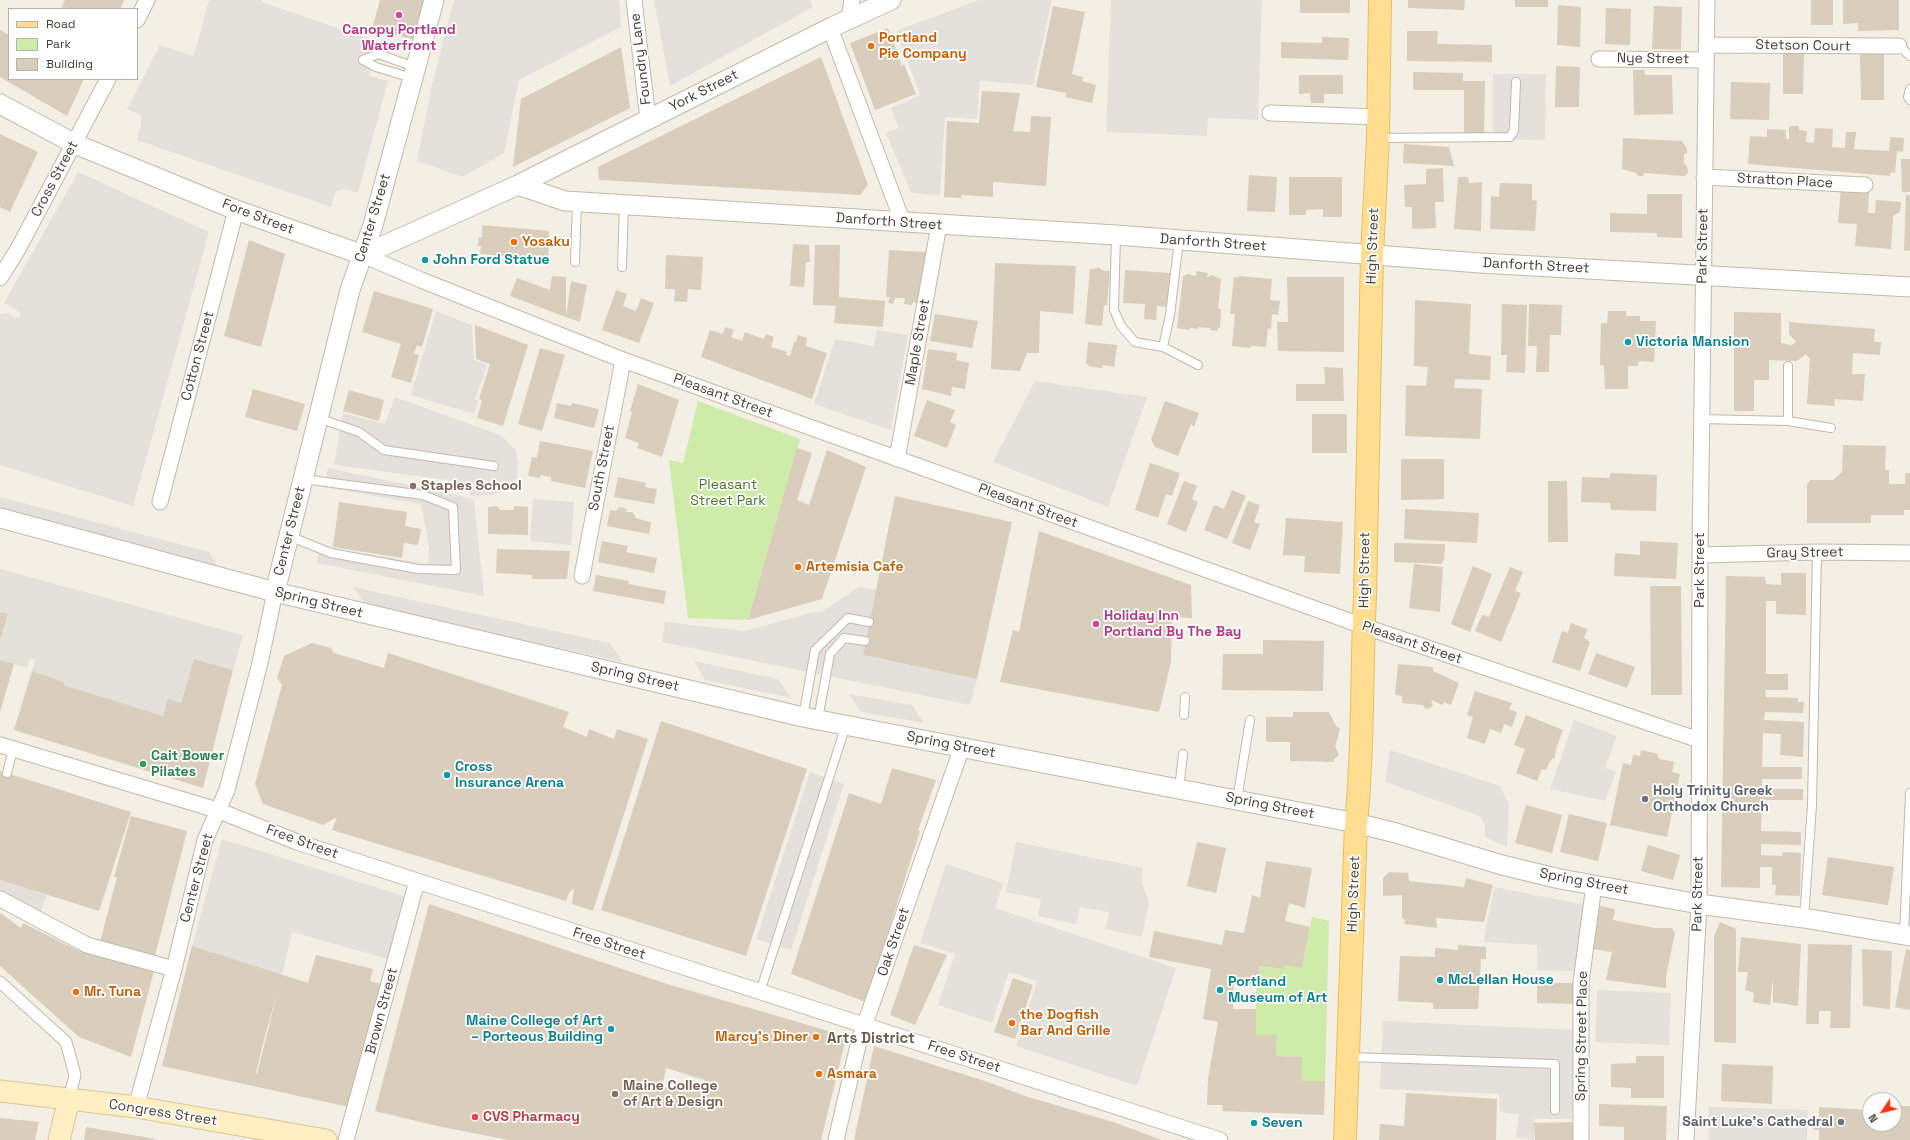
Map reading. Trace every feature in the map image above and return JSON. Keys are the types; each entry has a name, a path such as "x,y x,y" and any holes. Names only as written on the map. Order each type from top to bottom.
{"main road":[{"name":"High Street","path":"1345,1140 1356,822 1360,782 1372,254 1378,138 1380,0"},
{"name":"Congress Street","path":"0,1091 136,1107 326,1140"},
{"path":"59,1140 69,1099"}],"street":[{"path":"138,18 147,0"},
{"name":"Center Street","path":"136,1107 174,969 205,840 227,790 258,670 275,592 350,290 373,225 434,0"},
{"name":"Foundry Lane","path":"634,0 648,119"},
{"name":"York Street","path":"518,185 830,28 850,9 891,0"},
{"name":"Park Street","path":"1686,1140 1699,904 1701,419 1707,0"},
{"path":"830,28 903,223"},
{"name":"Stetson Court","path":"1706,52 1899,46"},
{"name":"Nye Street","path":"1599,59 1706,52"},
{"name":"Cross Street","path":"0,278 18,249 75,144 107,80"},
{"name":"Fore Street","path":"0,104 75,144 236,210 362,255"},
{"path":"1270,113 1378,117"},
{"name":"Stratton Place","path":"1704,176 1865,185"},
{"path":"362,255 518,185"},
{"name":"Danforth Street","path":"518,185 565,201 1179,240 1480,263 1910,287"},
{"name":"Cotton Street","path":"160,502 236,210"},
{"name":"Maple Street","path":"897,459 940,225"},
{"name":"Pleasant Street","path":"362,255 623,360 1363,626 1699,740"},
{"name":"South Street","path":"582,576 623,360"},
{"name":"Spring Street","path":"0,518 275,592 811,718 1356,822 1502,865 1594,885 1699,904 1804,918 1907,935"},
{"name":"Gray Street","path":"1700,555 1817,552 1910,553"},
{"name":"Free Street","path":"7,747 218,810 297,842 1220,1140"},
{"name":"Oak Street","path":"836,1140 859,1041 962,747"},
{"name":"Brown Street","path":"346,1140 417,881"},
{"name":"Spring Street Place","path":"1581,1140 1581,982 1594,885"},
{"path":"0,899 87,945 174,969"},
{"path":"0,982 66,1042 75,1075 69,1099"}],"lane":[{"path":"1899,46 1910,56"},
{"path":"378,54 414,72 376,67 363,60 378,54"},
{"path":"1378,138 1510,137 1514,130 1516,82"},
{"path":"1910,89 1908,97 1910,100"},
{"path":"575,262 577,201"},
{"path":"622,268 624,204"},
{"path":"1116,236 1114,310 1121,326 1135,342 1163,347 1198,365"},
{"path":"1163,347 1170,315 1179,240"},
{"path":"1788,366 1788,421"},
{"path":"318,418 359,432 384,450 494,466"},
{"path":"1701,419 1788,421 1831,428"},
{"path":"289,536 331,553 418,569 456,570 453,506 423,495 303,479"},
{"path":"1804,918 1812,806 1817,552"},
{"path":"811,718 815,650 848,618 869,622"},
{"path":"811,718 830,654 844,638 866,641"},
{"path":"1184,715 1185,698"},
{"path":"1237,800 1250,720"},
{"path":"760,992 846,724"},
{"path":"7,747 7,773"},
{"path":"1180,789 1183,754"},
{"path":"1907,935 1910,793"},
{"path":"1349,1057 1555,1064 1555,1110"}],"green space":[{"name":"Pleasant Street Park","path":"698,401 800,439 748,620 688,618 669,460 683,463"},
{"path":"1312,917 1329,921 1325,1081 1302,1081 1302,1057 1276,1056 1277,1035 1256,1035 1256,984 1261,976 1259,966 1283,969 1284,965 1302,968"}],"shaded area":[{"path":"209,0 262,0 262,2 378,42 369,76 388,81 358,193 343,189 336,191 331,207 137,140 141,125 141,115 127,109 160,45 194,56"},
{"path":"454,0 619,0 621,27 519,80 504,153 463,177 417,161 432,85"},
{"path":"654,0 810,0 813,7 670,86"},
{"path":"979,0 1052,0 1033,85 980,81 977,119 945,117 940,195 911,193 886,133 899,128 891,108 920,95 896,31"},
{"path":"1111,0 1262,0 1258,120 1208,118 1207,136 1106,132"},
{"path":"1493,74 1546,74 1545,140 1493,139"},
{"path":"78,172 209,232 133,506 0,465 0,314 9,313 14,318 20,316 20,312 4,303"},
{"path":"436,311 472,325 474,360 487,365 475,399 478,401 474,414 411,395"},
{"path":"877,330 908,335 891,430 814,404 835,339 874,346"},
{"path":"1035,381 1147,397 1108,507 993,462"},
{"path":"395,397 500,435 515,449 518,460 517,477 512,488 493,495 470,496 470,483 334,465 343,413 385,424"},
{"path":"328,468 474,499 484,596 317,563 320,546 428,564 429,547 421,504 324,487"},
{"path":"0,497 209,552 220,570 0,513"},
{"path":"533,499 574,502 571,545 530,541"},
{"path":"0,569 243,635 233,670 194,659 181,703 163,716 64,685 64,682 32,671 35,659 30,659 27,668 0,660 0,642 8,615 0,612"},
{"path":"353,587 610,643 623,662 366,606"},
{"path":"859,587 876,590 863,655 977,679 970,705 662,642 665,622 745,631 814,612 821,612"},
{"path":"694,661 778,679 791,698 705,680"},
{"path":"849,694 912,705 924,723 861,712"},
{"path":"1574,720 1617,736 1605,768 1616,772 1605,801 1550,789"},
{"path":"1390,750 1500,786 1509,805 1507,847 1485,837 1485,826 1480,816 1385,782"},
{"path":"810,772 844,784 791,950 756,939"},
{"path":"222,839 404,896 388,959 292,932 282,976 192,946"},
{"path":"1016,842 1143,868 1142,883 1149,902 1142,937 1106,929 1109,912 1080,907 1076,924 1038,916 1041,899 1006,892"},
{"path":"946,864 1003,883 995,908 1176,968 1137,1086 1016,1046 1037,981 1009,972 992,1023 938,1005 955,954 920,943"},
{"path":"0,880 47,895 37,920 0,907"},
{"path":"1495,887 1586,905 1577,971 1537,970 1537,945 1484,942"},
{"path":"1597,990 1671,993 1669,1045 1595,1042"},
{"path":"1383,1021 1575,1030 1572,1119 1534,1119 1533,1140 1516,1137 1519,1114 1500,1112 1499,1094 1380,1089"},
{"path":"1709,1107 1808,1110 1807,1140 1709,1140"}],"building":[{"path":"65,0 124,0 120,8 61,8"},
{"name":"Canopy Portland Waterfront","path":"380,0 427,0 416,40 372,29"},
{"path":"1300,0 1350,0 1350,13 1300,13"},
{"path":"1408,0 1465,0 1464,10 1408,8"},
{"path":"1515,0 1548,0 1548,7 1515,7"},
{"path":"1811,0 1833,0 1833,25 1811,25"},
{"path":"1843,0 1899,0 1899,30 1858,31 1858,23 1843,24"},
{"path":"1558,5 1581,7 1580,47 1557,45"},
{"path":"1053,6 1085,12 1072,74 1083,77 1082,81 1096,85 1092,103 1065,97 1066,93 1036,87"},
{"path":"1654,6 1682,7 1681,50 1652,49"},
{"path":"1606,8 1631,9 1630,45 1605,44"},
{"path":"888,28 902,66 904,64 916,94 875,110 850,43"},
{"path":"0,30 8,34 8,80 84,80 67,116 0,77"},
{"path":"1407,31 1438,31 1437,44 1492,45 1492,62 1407,61"},
{"path":"1322,37 1349,38 1348,60 1281,58 1281,42 1322,43"},
{"path":"621,47 630,108 513,167 521,99"},
{"path":"1783,52 1804,53 1803,94 1783,94"},
{"path":"1884,53 1884,100 1861,100 1860,54"},
{"path":"821,57 868,185 860,195 599,180 598,167"},
{"path":"1556,66 1580,67 1579,107 1555,107"},
{"path":"1633,70 1644,70 1645,75 1672,75 1673,114 1634,115"},
{"path":"1413,72 1463,73 1463,81 1485,81 1484,133 1464,133 1464,90 1413,90"},
{"path":"1299,75 1343,75 1343,94 1324,94 1324,103 1311,103 1310,93 1299,94"},
{"path":"1731,82 1770,83 1769,120 1730,119"},
{"path":"982,91 1020,93 1013,131 1030,132 1031,116 1051,117 1046,186 993,182 993,197 962,195 961,198 944,197 947,121 979,123"},
{"path":"1789,126 1799,126 1799,130 1807,131 1806,142 1814,143 1815,128 1833,129 1832,147 1845,148 1846,132 1856,132 1854,149 1889,151 1890,137 1904,138 1903,152 1897,151 1895,173 1891,172 1890,176 1748,164 1750,136 1767,137 1767,129 1786,130 1786,139 1789,139"},
{"path":"0,134 38,152 10,212 0,207"},
{"path":"1623,138 1682,141 1687,149 1687,153 1684,154 1684,163 1687,166 1688,173 1684,176 1644,173 1643,176 1638,176 1636,173 1622,169"},
{"path":"1404,144 1449,147 1454,166 1403,163"},
{"path":"1901,159 1910,159 1910,192 1902,192"},
{"path":"1443,168 1444,202 1435,202 1436,228 1412,229 1412,207 1405,207 1404,185 1426,184 1426,169"},
{"path":"1249,175 1277,177 1275,212 1247,211"},
{"path":"1289,177 1342,177 1342,217 1323,217 1323,209 1306,210 1306,215 1289,215"},
{"path":"1458,177 1468,177 1469,183 1482,182 1481,231 1454,229"},
{"path":"1500,183 1532,184 1532,200 1537,201 1535,231 1490,229 1491,196 1499,197"},
{"path":"1841,187 1869,189 1868,213 1875,213 1876,200 1901,202 1900,212 1893,216 1891,249 1855,246 1857,224 1838,223"},
{"path":"1647,194 1682,194 1682,238 1657,237 1657,233 1610,232 1610,213 1647,214"},
{"path":"1906,195 1910,195 1910,251 1904,250"},
{"name":"Yosaku","path":"482,225 549,231 548,261 480,254 481,246 478,246 479,237 482,237"},
{"path":"249,240 285,254 261,347 224,336"},
{"path":"793,244 809,245 810,262 806,262 804,287 790,286"},
{"path":"815,245 840,245 839,297 885,301 883,327 834,323 836,306 813,305"},
{"path":"889,250 926,252 923,280 921,280 917,303 913,302 912,305 904,304 905,298 895,298 893,304 888,303 890,297 886,297"},
{"path":"666,255 703,257 701,290 688,289 687,302 674,301 675,289 665,289"},
{"path":"995,263 1076,266 1073,314 1040,311 1039,353 1027,353 1020,371 991,369"},
{"path":"1098,267 1104,271 1110,271 1107,305 1104,305 1102,326 1085,324 1090,269 1095,269"},
{"path":"1125,270 1170,273 1168,307 1157,306 1156,320 1144,319 1145,304 1123,303"},
{"path":"1196,271 1208,273 1207,278 1211,275 1221,279 1218,309 1221,309 1220,328 1218,328 1217,331 1210,330 1210,328 1198,327 1198,329 1189,328 1189,330 1177,328 1183,276 1188,274 1196,276"},
{"path":"552,276 566,277 566,317 510,296 517,278 550,290"},
{"path":"1239,276 1272,279 1270,300 1280,301 1278,315 1272,314 1271,329 1268,328 1266,347 1251,346 1251,348 1232,346 1235,314 1230,314 1234,277 1238,278"},
{"path":"1287,277 1344,277 1344,352 1278,351 1277,322 1288,322"},
{"path":"571,281 587,285 580,322 566,317"},
{"path":"616,290 627,294 623,306 636,311 641,298 654,303 639,343 602,330"},
{"path":"374,291 433,309 422,347 417,345 414,354 419,355 411,383 391,377 401,344 362,332"},
{"path":"1415,300 1471,304 1469,354 1491,356 1490,380 1455,379 1454,388 1482,389 1480,439 1405,436 1406,385 1426,386 1428,367 1414,366"},
{"path":"1502,304 1527,305 1525,373 1506,372 1507,355 1501,355"},
{"path":"1529,304 1562,305 1561,335 1550,335 1549,372 1536,372 1537,346 1528,346"},
{"name":"Victoria Mansion","path":"1608,311 1626,311 1626,316 1640,316 1640,321 1656,321 1654,362 1639,361 1638,366 1628,366 1628,389 1605,389 1604,366 1600,365 1601,323 1607,323"},
{"path":"1734,312 1781,313 1781,343 1792,345 1796,342 1789,334 1789,322 1875,329 1874,342 1881,342 1880,355 1853,353 1852,374 1865,374 1863,401 1835,399 1834,406 1807,404 1810,359 1806,354 1797,361 1769,360 1769,380 1754,380 1754,411 1734,411"},
{"path":"935,314 978,321 972,348 930,341"},
{"path":"475,325 528,345 503,426 477,418 482,400 479,399 490,364 476,359"},
{"path":"725,327 734,330 731,337 742,341 745,332 764,339 766,334 774,337 771,347 787,352 786,355 790,356 794,342 796,342 798,335 807,338 806,346 827,353 812,399 701,357 710,330 723,334"},
{"path":"1088,342 1117,345 1114,367 1103,365 1102,368 1088,366 1089,364 1086,364"},
{"path":"540,348 565,355 542,431 518,424"},
{"path":"928,349 957,353 956,360 969,363 965,389 952,387 951,396 922,389"},
{"path":"1324,367 1343,368 1344,401 1296,401 1296,384 1325,384"},
{"path":"638,384 679,400 662,457 637,448 639,443 625,438 632,412 630,411"},
{"path":"253,389 305,404 297,431 245,417"},
{"path":"349,390 384,400 379,421 343,411"},
{"path":"927,400 955,410 950,422 956,425 947,448 914,436"},
{"path":"1165,401 1199,413 1194,427 1191,424 1178,456 1155,447 1151,439"},
{"path":"557,403 571,406 572,403 599,409 594,428 554,418"},
{"path":"1312,414 1347,414 1347,453 1312,453"},
{"path":"540,441 593,451 585,488 551,481 551,477 541,475 540,478 528,476 532,457 537,458"},
{"path":"1843,445 1886,446 1885,470 1889,470 1889,484 1905,484 1905,473 1910,473 1910,510 1904,510 1904,515 1871,515 1871,523 1807,523 1807,484 1810,480 1833,480 1842,472"},
{"name":"Artemisia Cafe","path":"797,448 812,453 797,500 809,505 827,450 866,467 822,599 748,620"},
{"path":"1401,459 1444,459 1444,499 1401,500"},
{"path":"1150,463 1180,473 1172,496 1166,494 1158,518 1135,510"},
{"path":"1611,473 1657,475 1656,511 1611,510 1610,503 1581,502 1582,477 1609,478"},
{"path":"618,477 646,483 645,487 657,489 654,504 614,497"},
{"path":"1184,481 1197,486 1192,499 1198,502 1186,532 1167,524"},
{"path":"1548,481 1567,481 1568,542 1548,542"},
{"path":"1232,490 1246,496 1227,539 1204,530 1214,505 1224,509"},
{"path":"895,496 1012,522 977,679 863,655"},
{"path":"1248,501 1260,505 1254,522 1260,524 1250,550 1232,543"},
{"path":"339,502 407,512 405,526 421,529 418,545 404,543 402,558 333,547"},
{"path":"497,506 500,510 514,510 514,506 528,507 528,535 488,534 488,507"},
{"path":"619,507 627,509 626,512 632,512 635,515 635,518 651,522 649,534 607,526 610,510 616,511"},
{"path":"1405,509 1479,513 1477,543 1404,539"},
{"path":"1286,518 1343,522 1340,574 1304,572 1305,556 1283,555"},
{"name":"Holiday Inn Portland By The Bay","path":"1039,531 1191,585 1192,618 1172,617 1171,662 1159,712 1000,682 1013,630 1019,632"},
{"path":"602,541 628,546 626,552 657,558 654,573 598,562"},
{"path":"1640,541 1678,543 1676,579 1614,576 1615,553 1640,555"},
{"path":"1394,543 1445,544 1444,561 1442,561 1442,564 1394,562"},
{"path":"497,549 570,551 567,579 532,579 532,575 496,573"},
{"path":"1414,564 1443,567 1440,612 1409,608"},
{"path":"1473,566 1492,574 1470,632 1451,624"},
{"path":"1510,567 1523,572 1515,591 1521,593 1501,642 1475,631 1482,615 1489,617"},
{"path":"1781,573 1806,573 1806,615 1776,614 1776,601 1766,601 1766,674 1788,674 1788,690 1765,690 1766,697 1798,698 1798,702 1804,702 1803,713 1765,712 1764,720 1804,722 1803,757 1780,755 1781,734 1763,733 1762,767 1802,767 1802,779 1762,779 1762,789 1803,789 1803,800 1762,800 1761,831 1801,832 1801,845 1761,844 1761,855 1782,856 1783,852 1801,853 1800,896 1775,895 1776,885 1772,885 1772,867 1760,867 1760,888 1721,887 1726,576 1765,577 1766,584 1781,585"},
{"path":"596,575 629,581 628,584 666,591 664,604 593,591"},
{"path":"1650,586 1681,586 1682,695 1651,695"},
{"path":"0,612 8,614 0,641"},
{"path":"1571,623 1587,629 1584,638 1590,642 1580,671 1552,662 1562,631 1568,633"},
{"path":"1263,640 1324,641 1323,691 1222,690 1223,654 1263,654"},
{"name":"Cross Insurance Arena","path":"312,643 331,648 334,653 384,668 388,653 569,712 563,727 587,737 589,729 614,739 617,729 648,739 593,911 572,904 574,888 569,893 566,901 332,830 337,817 323,825 263,804 255,784 282,685 277,678 284,656"},
{"path":"1596,653 1635,667 1627,688 1588,674"},
{"path":"194,659 233,670 203,788 14,730 32,671 64,682 64,685 163,716 168,699 181,703"},
{"path":"0,660 14,664 0,712"},
{"path":"1398,664 1433,667 1433,671 1459,683 1451,705 1444,702 1443,705 1431,700 1433,705 1426,709 1423,705 1402,703 1402,696 1395,695"},
{"path":"1475,691 1512,703 1509,709 1517,712 1512,727 1504,724 1501,733 1490,729 1485,744 1467,738 1473,717 1467,715"},
{"path":"1293,712 1329,712 1336,726 1340,729 1335,747 1339,754 1334,759 1334,762 1290,761 1290,742 1266,742 1266,717 1293,717"},
{"path":"1526,715 1563,730 1556,749 1555,757 1550,761 1546,770 1542,769 1537,781 1516,773 1525,749 1514,745"},
{"path":"661,721 807,769 746,956 601,910"},
{"name":"Holy Trinity Greek Orthodox Church","path":"1641,750 1658,754 1657,756 1660,759 1674,762 1672,772 1680,774 1667,837 1610,825 1623,763 1631,765 1633,755 1640,756"},
{"path":"892,768 936,780 918,830 920,831 866,1002 791,974 849,793 881,804"},
{"path":"0,771 131,812 99,911 0,880"},
{"path":"1526,805 1562,815 1552,853 1515,843"},
{"path":"1569,814 1607,823 1598,861 1560,852"},
{"path":"131,816 187,831 154,960 99,946 117,877 114,877"},
{"path":"1197,842 1226,848 1216,893 1187,886"},
{"path":"1648,845 1680,855 1673,880 1641,871"},
{"path":"1828,857 1894,867 1888,905 1822,895"},
{"name":"Portland Museum of Art","path":"1266,861 1312,868 1305,908 1289,903 1285,921 1310,927 1302,968 1284,965 1284,969 1259,966 1261,976 1256,984 1246,986 1238,981 1234,981 1233,1009 1256,1009 1256,1035 1277,1035 1276,1056 1302,1057 1302,1081 1325,1081 1324,1115 1222,1111 1223,1105 1207,1105 1208,1079 1218,1022 1203,1019 1211,969 1149,957 1154,931 1222,945 1225,930 1244,933 1252,895 1260,898"},
{"path":"1389,872 1408,873 1409,881 1464,887 1466,878 1493,885 1484,922 1436,918 1437,928 1404,924 1405,920 1402,918 1402,895 1383,896 1383,878"},
{"path":"429,904 664,983 839,1034 844,1041 821,1140 509,1140 437,1126 375,1111","holes":["666,1068 705,1080 704,1091 662,1087"]},
{"path":"1600,906 1615,909 1613,920 1655,928 1672,928 1675,933 1666,976 1666,988 1606,980 1612,952 1593,949"},
{"path":"0,913 21,928 23,923 75,949 154,971 131,1057 79,1037 0,966"},
{"path":"1720,922 1736,929 1736,1043 1714,1042 1714,936"},
{"path":"1741,937 1801,944 1798,1006 1773,1002 1773,977 1770,1005 1753,1002 1754,993 1745,990 1748,972 1738,972"},
{"path":"1808,944 1852,945 1850,1028 1830,1028 1831,1011 1819,1011 1819,1024 1806,1024"},
{"path":"914,945 947,955 915,1025 890,1015"},
{"name":"McLellan House","path":"1458,945 1486,947 1486,959 1481,959 1478,1009 1433,1009 1433,1003 1398,1001 1400,956 1435,957 1435,948 1458,950"},
{"path":"192,946 308,983 316,955 373,969 370,981 381,984 349,1107 162,1066","holes":["277,994 257,1074 264,1039"]},
{"path":"1862,949 1892,951 1890,1009 1863,1006"},
{"path":"1906,949 1910,950 1910,1010 1895,1007"},
{"path":"1013,978 1033,985 1015,1039 994,1032"},
{"path":"1537,983 1577,983 1576,1004 1537,1003"},
{"path":"874,1046 988,1082 1025,1096 1113,1122 1162,1140 854,1140"},
{"path":"1636,1056 1664,1056 1664,1098 1631,1098 1631,1088 1611,1087 1611,1064 1636,1063"},
{"path":"1722,1064 1773,1066 1772,1104 1721,1101"},
{"path":"1406,1093 1497,1099 1496,1140 1379,1140 1380,1124 1404,1126"},
{"path":"1599,1104 1667,1106 1666,1140 1624,1140 1624,1127 1599,1126"},
{"name":"Saint Luke's Cathedral","path":"1902,1106 1910,1106 1910,1140 1819,1140 1819,1130 1813,1130 1812,1118 1819,1119 1819,1107 1862,1110 1862,1132 1902,1132"},
{"path":"0,1118 39,1122 35,1140 0,1140"},
{"path":"1575,1122 1575,1140 1535,1140 1534,1123"},
{"path":"86,1127 156,1139 84,1140"}],"place":[{"name":"Canopy Portland Waterfront","path":"399,15"},
{"name":"Portland Pie Company","path":"871,46"},
{"name":"Yosaku","path":"514,242"},
{"name":"John Ford Statue","path":"425,260"},
{"name":"Victoria Mansion","path":"1628,342"},
{"name":"Staples School","path":"413,486"},
{"name":"Artemisia Cafe","path":"798,567"},
{"name":"Holiday Inn Portland By The Bay","path":"1096,624"},
{"name":"Cait Bower Pilates","path":"143,764"},
{"name":"Cross Insurance Arena","path":"447,775"},
{"name":"Holy Trinity Greek Orthodox Church","path":"1645,799"},
{"name":"McLellan House","path":"1440,980"},
{"name":"Portland Museum of Art","path":"1220,990"},
{"name":"Mr. Tuna","path":"76,992"},
{"name":"the Dogfish Bar And Grille","path":"1012,1023"},
{"name":"Maine College of Art – Porteous Building","path":"611,1029"},
{"name":"Marcy's Diner","path":"816,1037"},
{"name":"Asmara","path":"819,1074"},
{"name":"Maine College of Art & Design","path":"615,1094"},
{"name":"CVS Pharmacy","path":"475,1117"},
{"name":"Saint Luke's Cathedral","path":"1841,1122"},
{"name":"Seven","path":"1254,1123"}],"district":[{"name":"Arts District","path":"871,1039"}]}
